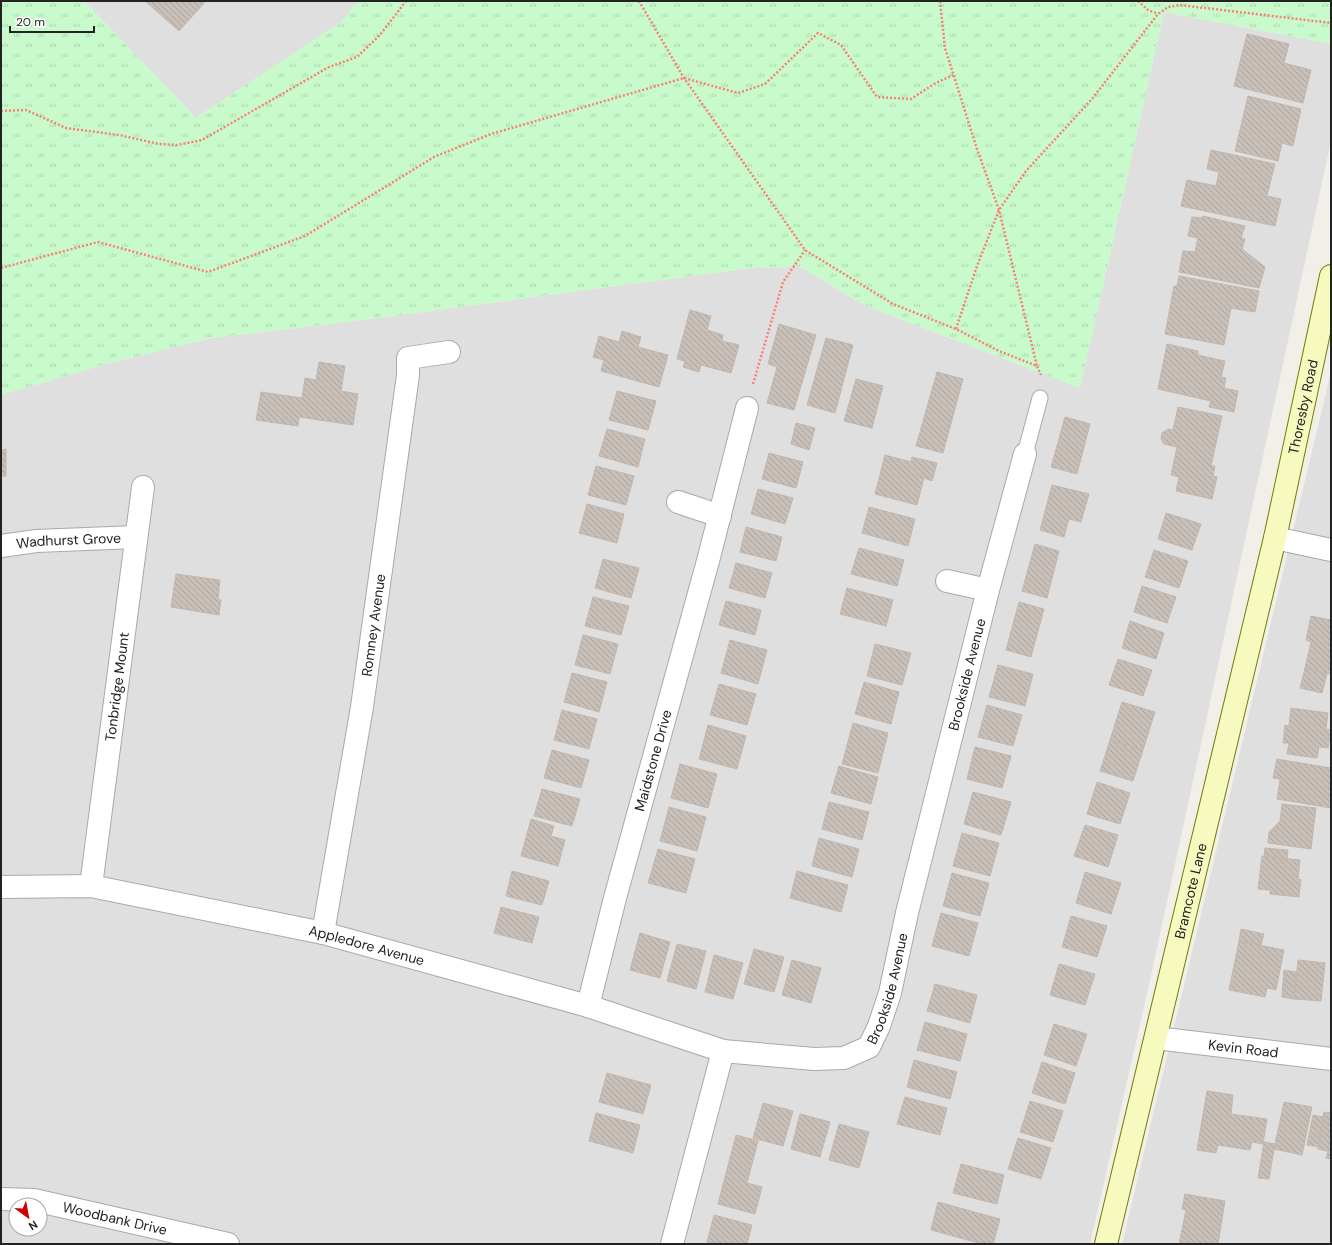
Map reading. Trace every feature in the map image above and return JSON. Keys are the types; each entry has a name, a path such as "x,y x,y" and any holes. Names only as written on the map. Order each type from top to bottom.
{"street":[{"name":"Thoresby Road","path":"1275,538 1331,276"},
{"name":"Romney Avenue","path":"323,933 362,707 407,383 408,358 449,352"},
{"name":"Maidstone Drive","path":"588,1006 615,898 720,516 747,408"},
{"name":"Brookside Avenue","path":"723,1051 829,1059 844,1058 869,1047 879,1026 890,993 907,913 988,590 1026,454"},
{"name":"Tonbridge Mount","path":"91,886 143,487"},
{"path":"678,502 720,516"},
{"name":"Wadhurst Grove","path":"1,546 36,541 136,537"},
{"path":"1275,538 1331,550"},
{"name":"Bramcote Lane","path":"1106,1244 1275,538"},
{"path":"947,581 988,590"},
{"name":"Appledore Avenue","path":"1,887 91,886 323,933 588,1006 723,1051"},
{"name":"Kevin Road","path":"1156,1038 1331,1059"},
{"path":"672,1244 723,1051"},
{"name":"Woodbank Drive","path":"1,1199 34,1200 228,1244"}],"lane":[{"path":"1026,454 1040,398"}],"path":[{"path":"1,111 26,110 66,128 119,135 159,144 177,145 202,140 329,67 357,58 380,35 406,1"},
{"path":"639,1 684,78 805,250 893,304 956,329 999,351 1037,366"},
{"path":"940,1 945,48 977,149 999,210 1037,366 1041,375 1040,398"},
{"path":"1138,1 1148,10 1158,14"},
{"path":"956,329 977,266 999,210 1026,172 1092,99 1158,14 1168,7 1180,5 1331,23"},
{"path":"1,268 98,242 208,272 305,236 434,157 491,134 684,78 738,93 765,84 818,33 842,45 877,97 911,99 934,84 953,75"},
{"path":"747,408 783,282 805,250"}],"shaded area":[{"path":"82,1 358,1 341,22 196,118 90,7"},
{"path":"1164,12 1331,44 1331,141 1149,985 1090,1244 1,1244 1,395 110,363 212,338 363,320 759,267 773,268 799,266 864,305 1080,388"},
{"path":"1331,372 1331,1244 1122,1244"}],"green space":[{"path":"1,1 82,1 90,7 196,118 341,22 358,1 1331,1 1331,44 1164,12 1080,388 864,305 799,266 773,268 759,267 363,320 212,338 110,363 1,395"}],"building":[{"path":"145,1 206,1 179,31"},
{"path":"1247,34 1289,44 1284,63 1311,70 1303,103 1234,86"},
{"path":"1248,96 1301,109 1293,146 1282,143 1278,161 1235,151"},
{"path":"1211,150 1275,164 1267,196 1281,199 1275,226 1181,206 1187,180 1216,186 1219,172 1207,169"},
{"path":"1203,216 1245,226 1241,238 1245,239 1242,249 1265,267 1259,288 1179,272 1183,251 1195,252 1198,238 1188,236 1192,217 1202,218"},
{"path":"1179,276 1259,291 1255,312 1231,308 1224,345 1165,334 1174,286 1177,286"},
{"path":"690,310 711,316 707,330 723,335 722,341 739,345 731,373 701,365 699,372 683,367 685,361 677,359"},
{"path":"779,324 816,335 794,410 767,403 777,367 768,364"},
{"path":"622,331 641,337 638,347 668,355 659,387 601,371 604,360 593,357 599,336 619,342"},
{"path":"826,338 853,345 835,413 807,405"},
{"path":"1167,344 1198,351 1198,355 1225,361 1221,377 1226,378 1224,388 1238,391 1234,412 1209,407 1211,401 1158,389"},
{"path":"319,362 345,366 341,391 358,394 353,425 299,417 298,426 256,420 261,392 302,398 305,378 316,380"},
{"path":"937,372 963,379 943,453 916,446"},
{"path":"856,379 883,386 872,428 844,421"},
{"path":"617,391 656,401 648,430 609,420"},
{"path":"1178,407 1222,416 1211,466 1215,466 1213,476 1217,477 1212,499 1176,491 1179,477 1171,475 1177,447 1164,444 1161,439 1162,433 1168,429 1173,430"},
{"path":"1065,417 1090,424 1077,474 1051,467"},
{"path":"796,423 815,428 809,450 791,444"},
{"path":"607,429 645,439 638,467 599,456"},
{"path":"6,449 6,476 1,476 1,450"},
{"path":"769,453 803,462 796,488 762,479"},
{"path":"885,455 911,462 912,457 937,463 932,481 924,478 917,505 875,494"},
{"path":"596,466 634,476 626,505 588,495"},
{"path":"1052,485 1089,494 1081,522 1069,519 1064,537 1040,530"},
{"path":"758,489 793,498 785,524 751,514"},
{"path":"587,504 624,514 617,543 579,533"},
{"path":"869,507 915,519 908,546 862,533"},
{"path":"1166,513 1201,524 1192,550 1158,539"},
{"path":"746,527 782,537 776,561 740,552"},
{"path":"1035,544 1059,551 1047,598 1022,591"},
{"path":"859,548 904,560 897,586 851,574"},
{"path":"1154,550 1188,561 1179,588 1145,577"},
{"path":"603,559 639,568 631,598 595,588"},
{"path":"736,563 772,573 765,598 729,588"},
{"path":"176,574 220,580 218,599 221,600 219,615 171,607"},
{"path":"1142,586 1176,597 1167,623 1134,612"},
{"path":"847,588 893,600 886,626 840,614"},
{"path":"593,597 629,606 621,635 585,626"},
{"path":"726,601 761,610 755,635 719,625"},
{"path":"1019,602 1044,609 1031,657 1006,650"},
{"path":"1311,616 1331,620 1331,674 1305,668 1311,642 1306,640"},
{"path":"1130,621 1164,633 1156,659 1122,648"},
{"path":"583,635 618,644 610,674 575,665"},
{"path":"730,640 767,650 758,684 721,673"},
{"path":"875,644 911,653 902,685 867,676"},
{"path":"1118,659 1152,670 1143,696 1109,685"},
{"path":"998,665 1033,674 1025,706 989,697"},
{"path":"1305,668 1327,674 1322,693 1300,688"},
{"path":"572,673 607,682 599,712 564,702"},
{"path":"864,682 899,692 891,724 855,714"},
{"path":"719,684 756,694 747,725 710,715"},
{"path":"1122,702 1155,712 1143,750 1110,740"},
{"path":"987,705 1022,715 1013,746 978,737"},
{"path":"1291,708 1328,713 1326,729 1331,730 1328,748 1319,747 1317,758 1287,754 1289,743 1283,743 1285,725 1289,726"},
{"path":"562,710 597,719 589,749 554,740"},
{"path":"853,723 888,733 878,773 842,764"},
{"path":"708,725 746,736 737,769 699,759"},
{"path":"1110,740 1143,750 1133,781 1100,771"},
{"path":"975,747 1011,756 1002,788 967,779"},
{"path":"552,750 589,760 581,788 544,778"},
{"path":"1277,759 1331,768 1331,808 1277,799 1280,779 1273,778"},
{"path":"680,764 717,774 708,808 671,798"},
{"path":"839,766 878,777 871,804 831,793"},
{"path":"1097,782 1130,793 1120,824 1087,814"},
{"path":"542,789 580,799 572,826 534,816"},
{"path":"973,792 1011,802 1001,835 964,824"},
{"path":"829,802 869,812 862,840 822,829"},
{"path":"1282,804 1316,808 1311,849 1268,843 1269,832 1280,821"},
{"path":"669,807 706,817 697,851 660,841"},
{"path":"531,819 554,826 551,836 565,840 558,866 521,856"},
{"path":"1085,825 1118,835 1108,867 1074,856"},
{"path":"962,833 999,843 990,876 953,866"},
{"path":"819,838 859,849 852,877 812,866"},
{"path":"1265,848 1288,850 1287,859 1264,856"},
{"path":"658,849 695,859 686,893 648,883"},
{"path":"1262,856 1300,860 1298,879 1301,880 1299,897 1270,894 1270,890 1258,889"},
{"path":"512,871 549,881 542,905 506,896"},
{"path":"797,871 848,885 841,912 790,898"},
{"path":"1085,872 1121,883 1111,914 1076,903"},
{"path":"952,873 989,883 980,916 943,906"},
{"path":"501,907 539,917 532,943 494,933"},
{"path":"941,913 978,923 969,956 932,946"},
{"path":"1071,916 1107,926 1097,957 1062,947"},
{"path":"1241,929 1264,934 1261,945 1239,941"},
{"path":"640,933 670,942 660,978 630,970"},
{"path":"1239,941 1284,950 1276,990 1267,988 1265,997 1229,990"},
{"path":"677,944 706,951 696,989 667,981"},
{"path":"754,949 784,957 774,992 744,984"},
{"path":"714,955 743,963 733,999 705,992"},
{"path":"792,960 821,968 811,1003 782,995"},
{"path":"1298,960 1325,963 1321,1001 1294,999"},
{"path":"1059,964 1095,974 1085,1005 1050,995"},
{"path":"1284,970 1296,972 1294,999 1282,997"},
{"path":"935,984 977,995 970,1023 927,1011"},
{"path":"925,1022 967,1034 960,1061 917,1050"},
{"path":"1054,1024 1087,1034 1076,1066 1044,1055"},
{"path":"914,1060 957,1072 950,1099 907,1087"},
{"path":"1042,1062 1075,1073 1065,1104 1032,1093"},
{"path":"607,1073 651,1085 643,1114 599,1102"},
{"path":"1207,1091 1233,1095 1231,1114 1267,1119 1263,1144 1252,1142 1250,1150 1218,1145 1216,1153 1197,1150"},
{"path":"905,1097 947,1108 940,1135 897,1124"},
{"path":"1030,1101 1063,1111 1053,1142 1020,1132"},
{"path":"1284,1102 1312,1107 1302,1155 1274,1149"},
{"path":"763,1103 793,1111 783,1146 753,1138"},
{"path":"1324,1112 1331,1113 1331,1159 1326,1158 1328,1151 1318,1149"},
{"path":"596,1113 640,1125 633,1153 589,1141"},
{"path":"800,1114 830,1122 820,1157 791,1149"},
{"path":"1313,1115 1323,1117 1318,1147 1307,1145"},
{"path":"839,1124 869,1132 859,1168 829,1160"},
{"path":"736,1135 758,1141 747,1183 762,1187 755,1214 718,1204"},
{"path":"1018,1138 1051,1148 1041,1179 1008,1169"},
{"path":"1264,1142 1275,1144 1269,1179 1258,1178"},
{"path":"961,1164 1004,1175 997,1204 953,1193"},
{"path":"1185,1194 1225,1201 1218,1244 1179,1244 1186,1210 1182,1209"},
{"path":"938,1202 1000,1219 993,1244 982,1244 931,1230"},
{"path":"714,1215 752,1225 747,1244 717,1244 707,1242"}]}
